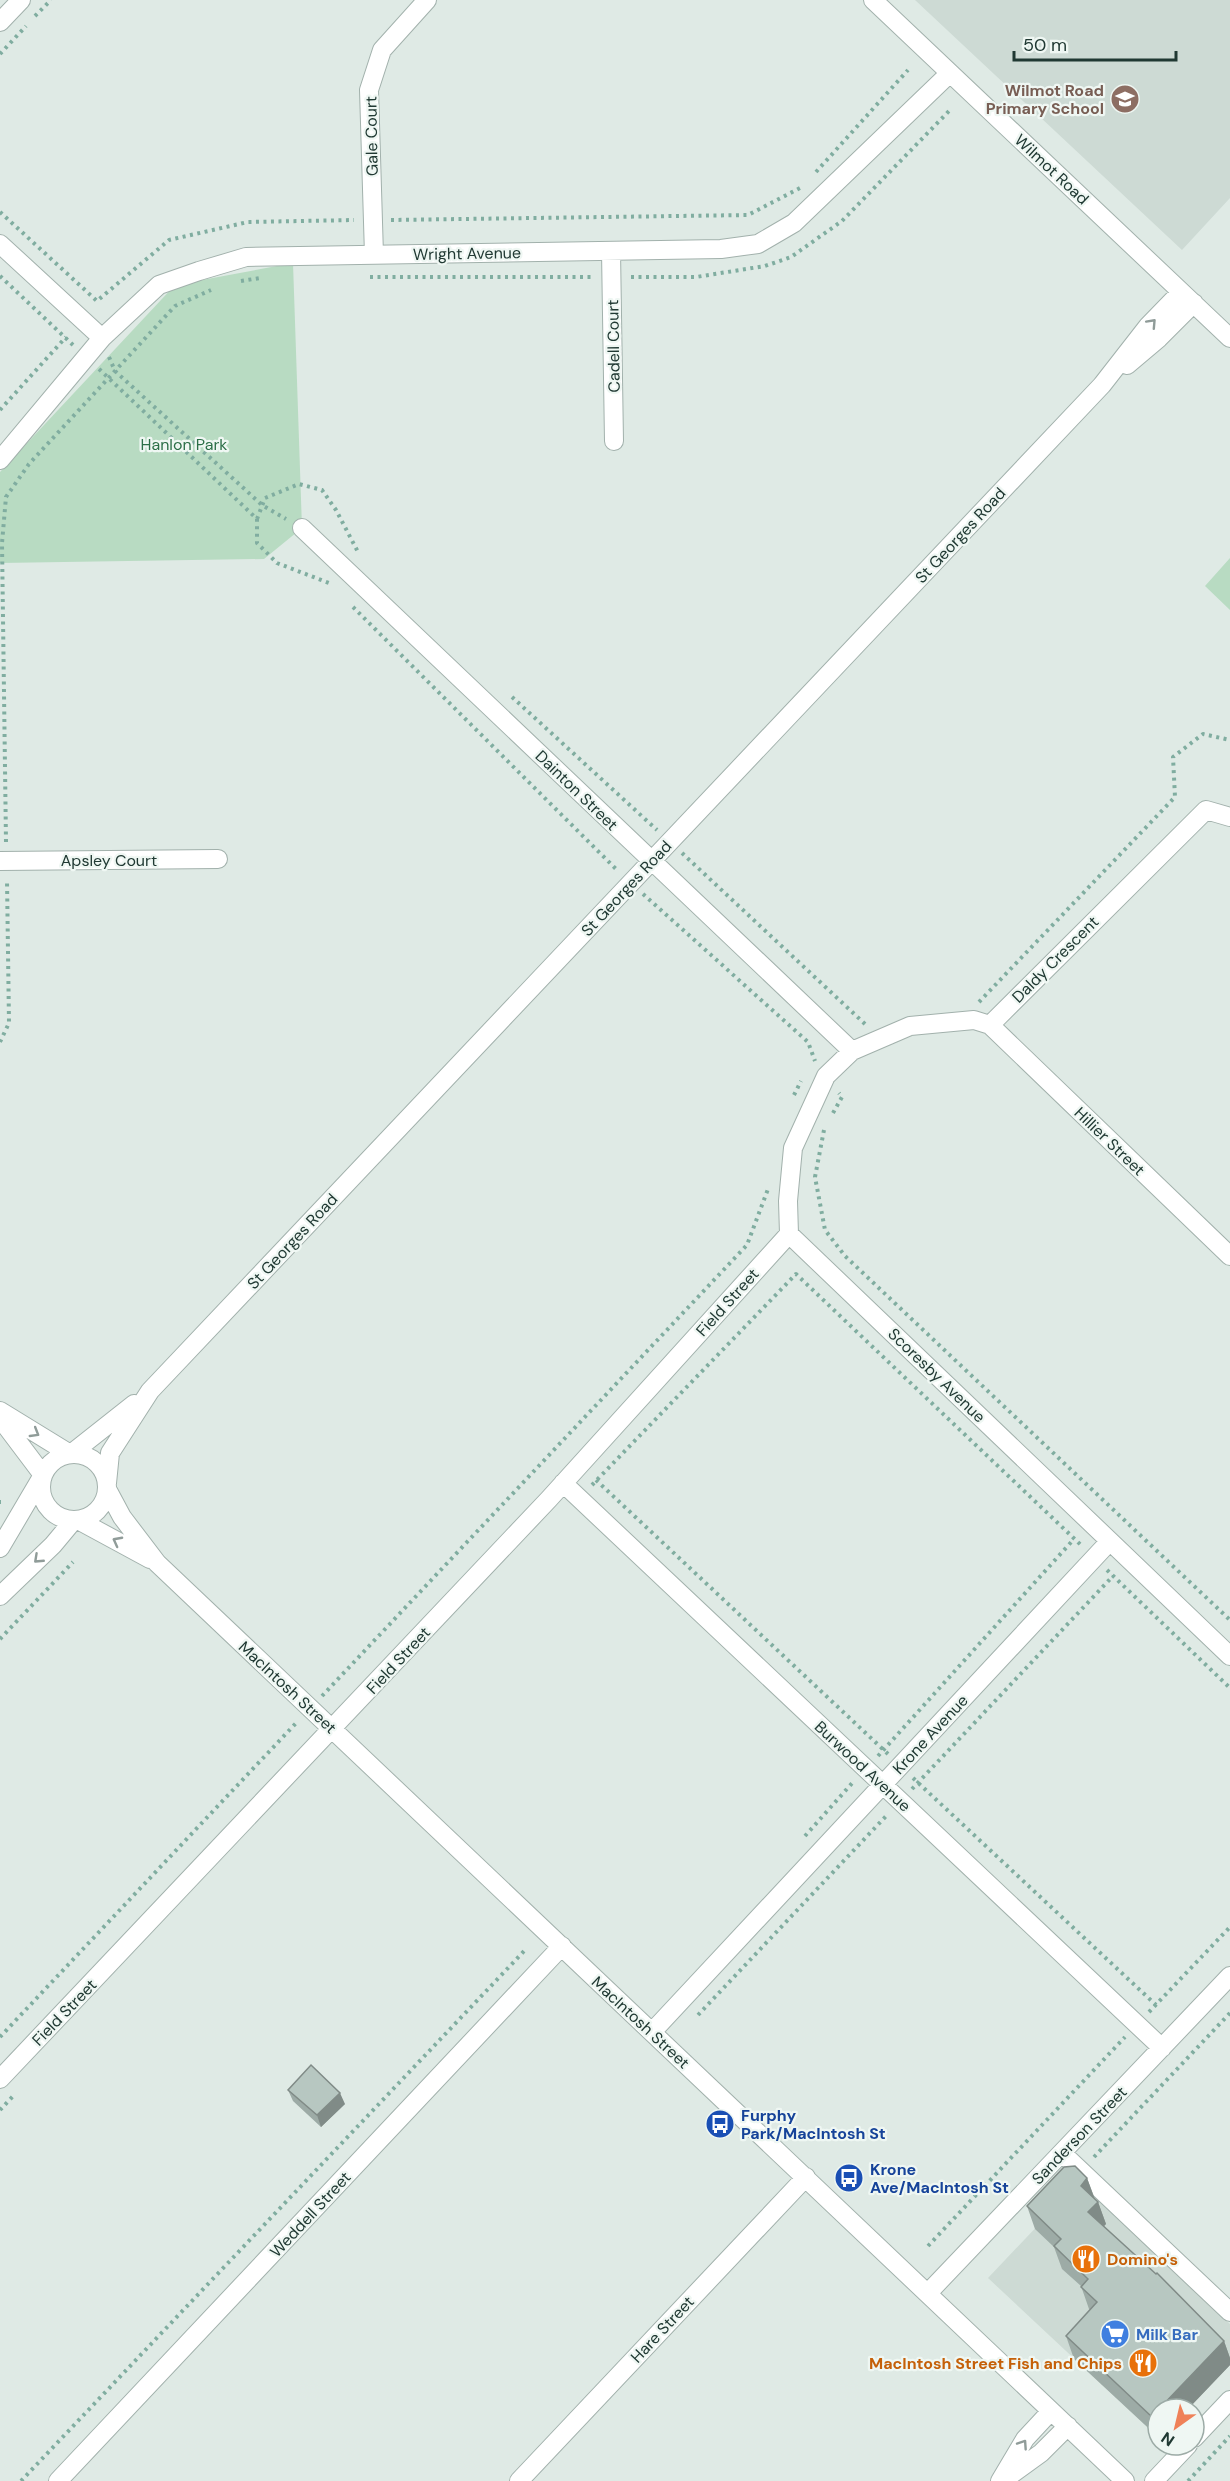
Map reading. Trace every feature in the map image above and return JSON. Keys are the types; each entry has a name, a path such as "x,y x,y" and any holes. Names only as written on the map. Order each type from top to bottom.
{"street":[{"path":"0,22 21,0"},
{"name":"Gale Court","path":"374,255 369,90 382,50 427,0"},
{"name":"Wilmot Road","path":"873,0 1230,338"},
{"name":"Wright Avenue","path":"0,460 102,338 159,285 246,257 721,249 758,244 794,224 950,73"},
{"path":"0,244 102,338"},
{"name":"Cadell Court","path":"611,251 614,441"},
{"name":"St Georges Road","path":"71,1454 150,1391 1102,385 1159,338 1188,297"},
{"name":"Dainton Street","path":"302,528 847,1047"},
{"name":"Daldy Crescent","path":"990,1025 1206,810 1230,817"},
{"name":"Apsley Court","path":"3,861 218,859"},
{"path":"789,1234 788,1201 793,1148 826,1076 847,1047 910,1026 974,1020 990,1025"},
{"name":"Hillier Street","path":"990,1025 1230,1256"},
{"name":"Field Street","path":"0,2079 333,1730 580,1465 789,1234"},
{"name":"Scoresby Avenue","path":"789,1234 1230,1656"},
{"name":"St Georges Road","path":"107,1486 110,1453 150,1391"},
{"path":"0,1411 71,1454"},
{"path":"0,1418 42,1476 42,1498 47,1507 63,1519 75,1520 95,1513 101,1506 107,1486 99,1465 82,1454 71,1454 54,1460 42,1476 0,1548"},
{"name":"Burwood Avenue","path":"563,1483 1162,2048"},
{"name":"MacIntosh Street","path":"107,1486 122,1517 157,1563 1125,2481"},
{"path":"0,1596 53,1545 75,1520"},
{"name":"MacIntosh Street","path":"75,1520 157,1563"},
{"name":"Krone Avenue","path":"652,2032 1110,1541"},
{"name":"Weddell Street","path":"58,2481 562,1946"},
{"name":"Sanderson Street","path":"928,2293 1230,1976"},
{"path":"1062,2153 1230,2312"},
{"name":"Hare Street","path":"519,2481 806,2177"},
{"path":"1206,2425 1230,2400"},
{"path":"1001,2481 1025,2439 1052,2411"},
{"path":"1001,2481 1041,2453 1068,2426"},
{"path":"1154,2481 1177,2457"}],"path":[{"path":"810,178 908,70"},
{"path":"367,277 696,277 765,267 791,257 842,221 950,110"},
{"path":"0,410 97,302 170,240 249,222 748,215 802,186"},
{"path":"0,212 97,302"},
{"path":"0,276 257,519"},
{"path":"238,281 262,278"},
{"path":"0,1042 9,1023 3,861 2,543 6,497 28,464 175,306 216,287"},
{"path":"102,338 115,371 262,506 302,528"},
{"path":"337,591 329,582 277,563 257,543 257,519 265,498 299,484 321,490 336,510 362,560"},
{"path":"346,599 631,883 808,1042 814,1061"},
{"path":"508,694 865,1024 865,1032 847,1047 814,1061 808,1070"},
{"path":"972,1009 1175,797 1173,757 1203,734 1230,740"},
{"path":"865,1024 877,1021"},
{"path":"794,1098 802,1078"},
{"path":"830,1117 842,1097"},
{"path":"825,1127 815,1177 825,1230 845,1256 1230,1620"},
{"path":"0,2037 747,1245 771,1180"},
{"path":"579,1498 795,1274 1230,1688"},
{"path":"559,1445 1156,2005"},
{"path":"804,1837 1106,1503"},
{"path":"0,1639 73,1562"},
{"path":"928,2246 1230,1927"},
{"path":"21,2481 527,1948"},
{"path":"1083,2173 1094,2157 1230,2013"},
{"path":"1188,2481 1230,2436"}],"shaded area":[{"name":"Wilmot Road Primary School","path":"915,0 1230,0 1230,198 1182,250"},
{"path":"1080,2181 1230,2324 1230,2365 1178,2397 1146,2397 1146,2426 988,2278"}],"green space":[{"name":"Hanlon Park","path":"293,263 302,528 264,559 0,563 0,472 175,285"},
{"path":"1230,558 1230,610 1205,586"}],"building":[{"path":"311,2065 340,2093 317,2115 288,2090"},
{"path":"1075,2166 1087,2178 1081,2186 1098,2202 1088,2212 1157,2273 1224,2341 1170,2397 1146,2397 1146,2411 1066,2336 1097,2302 1081,2287 1088,2279 1054,2246 1061,2239 1027,2206 1064,2167"}],"place":[{"name":"Wilmot Road Primary School","path":"1125,99"},
{"name":"Furphy Park/MacIntosh St","path":"720,2124"},
{"name":"Krone Ave/MacIntosh St","path":"849,2178"},
{"name":"Domino's","path":"1086,2259"},
{"name":"Milk Bar","path":"1115,2334"},
{"name":"MacIntosh Street Fish and Chips","path":"1143,2363"}]}
